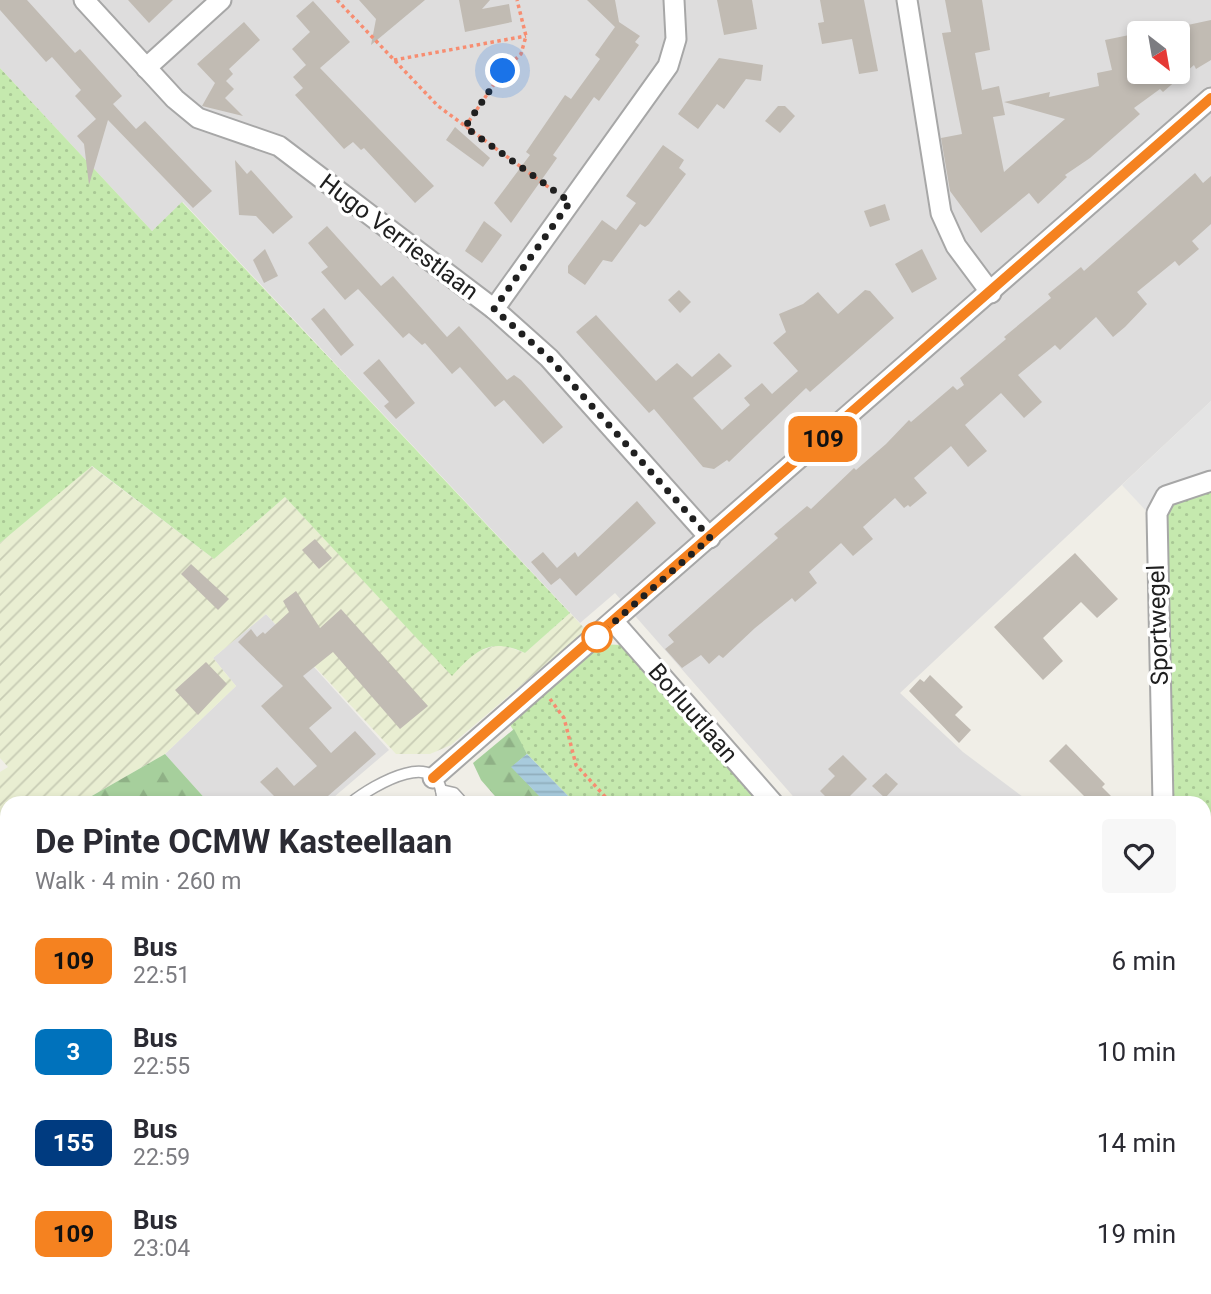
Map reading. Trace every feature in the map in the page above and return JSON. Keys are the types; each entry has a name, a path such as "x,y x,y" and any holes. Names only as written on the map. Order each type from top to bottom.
{"street":[{"name":"Hugo Verriestlaan","path":"83,0 146,68 198,118 279,146 494,309 549,358 710,538"},
{"path":"146,68 221,0"},
{"path":"494,309 668,66 676,39 674,0"},
{"path":"907,0 941,214 956,246 991,293"},
{"path":"437,784 540,686 1211,98"},
{"name":"Sportwegel","path":"1163,796 1157,513 1166,496 1211,481"},
{"name":"Borluutlaan","path":"614,622 767,796"}],"lane":[{"path":"362,796 392,776 418,772 457,796"},
{"path":"437,784 440,796"}],"path":[{"path":"337,0 438,106 570,202"},
{"path":"465,127 503,71 521,54 526,36 517,0"},
{"path":"394,60 526,36"},
{"path":"540,686 564,718 576,765 605,796"}],"shaded area":[{"path":"0,0 1211,0 1211,401 900,693 963,752 1022,796 793,796 615,593 580,623 183,202 152,231 0,68"},
{"path":"1211,401 1211,475 1150,515 1122,485"},
{"path":"266,614 389,750 335,796 203,796 165,754 236,686 213,658"}],"green space":[{"path":"0,68 152,231 182,202 570,613 525,653 513,648 493,646 476,653 452,676 285,497 214,559 92,466 0,543"},
{"path":"91,466 214,559 285,497 452,675 474,653 500,644 525,653 570,613 586,630 451,745 430,754 396,754 266,614 213,658 236,686 165,754 92,796 0,796 0,772 8,767 0,758 0,543"},
{"path":"1211,487 1211,796 1167,796 1166,507"},
{"path":"601,644 621,645 755,796 568,796 527,754 509,723"},
{"path":"514,729 527,754 512,767 539,796 495,796 481,780 473,763"},
{"path":"165,754 203,796 92,796"}],"water":[{"path":"527,754 568,796 539,796 511,767"}],"building":[{"path":"0,0 27,0 75,53 80,49 122,96 113,104 136,129 145,121 212,191 193,208 108,120 89,185 84,144 77,136 96,119 75,96 81,90 52,57 46,62 0,10"},
{"path":"128,0 173,0 149,23"},
{"path":"359,0 425,0 371,45 376,19"},
{"path":"459,0 490,0 482,9 509,4 512,22 465,32"},
{"path":"587,0 615,0 619,22 640,36 635,42 639,45 599,101 594,97 553,155 557,158 511,223 494,203 530,155 526,152 565,95 571,99 600,59 595,55 615,27"},
{"path":"717,0 752,0 757,29 724,35"},
{"path":"820,0 864,0 878,71 859,74 852,39 822,44 818,23 824,22"},
{"path":"945,0 982,0 990,50 975,53 982,90 999,86 1005,115 993,117 1004,172 1065,119 1004,102 1050,92 1049,97 1099,86 1097,73 1112,70 1105,40 1127,35 1127,84 1172,84 1163,92 1160,89 1134,108 1140,114 1090,158 1065,175 1067,177 1038,204 1029,193 981,233 950,191 941,138 962,134 942,33 951,32"},
{"path":"313,1 350,42 320,68 434,186 415,203 364,148 361,150 353,142 344,149 295,95 303,88 293,77 306,65 292,49 310,32 296,16"},
{"path":"1211,20 1211,60 1196,69 1194,65 1190,68 1190,24"},
{"path":"244,22 260,40 229,69 233,74 226,81 234,89 225,98 243,116 202,106 215,83 197,64"},
{"path":"719,58 763,65 761,81 746,79 724,109 717,104 698,129 678,114"},
{"path":"778,106 785,106 795,116 780,133 765,121"},
{"path":"455,127 490,158 483,167 446,140"},
{"path":"663,145 684,160 679,168 686,174 649,224 645,227 640,224 612,262 603,260 585,285 568,273 568,266 602,220 616,230 636,203 626,196"},
{"path":"235,160 247,174 251,170 293,217 273,234 256,216 239,215"},
{"path":"1195,173 1203,183 1211,176 1211,224 1192,241 1199,249 1179,266 1175,261 1137,292 1147,304 1125,327 1113,337 1096,317 1060,350 1055,345 1018,375 1042,402 1024,418 1001,393 965,425 987,451 968,467 951,446 914,478 927,493 910,507 908,505 904,508 895,498 863,527 873,539 853,556 841,543 809,572 817,583 795,602 792,598 723,658 719,655 709,664 701,655 682,668 665,649 674,642 668,635 778,538 774,534 807,506 811,509 854,468 856,470 886,444 909,420 911,422 953,386 957,390 964,385 960,378 1051,298 1048,294 1081,267 1084,271"},
{"path":"885,204 890,220 870,227 864,211"},
{"path":"484,221 502,235 482,263 465,251"},
{"path":"327,226 381,286 393,276 447,337 459,326 507,380 514,375 521,380 563,427 543,444 504,400 495,407 460,367 452,374 425,343 422,345 409,333 403,338 358,289 345,300 321,272 328,267 308,243"},
{"path":"265,249 278,276 264,283 253,260"},
{"path":"922,249 937,279 912,293 895,264"},
{"path":"679,290 691,302 680,313 668,300"},
{"path":"865,290 870,291 894,318 810,392 806,388 729,462 727,460 714,469 703,467 654,409 649,413 576,332 596,315 656,381 677,363 692,377 719,353 732,366 693,398 722,430 750,405 744,398 762,383 772,394 798,371 773,343 786,332 779,314 803,304 818,292 838,314"},
{"path":"324,308 354,345 341,356 311,319"},
{"path":"379,359 415,403 396,419 384,406 389,402 363,373"},
{"path":"637,501 656,523 576,596 560,578 551,585 531,562 543,552 557,568 575,552 578,557"},
{"path":"315,539 332,558 319,569 302,550"},
{"path":"1075,553 1118,599 1097,618 1081,602 1043,638 1063,661 1043,680 994,627"},
{"path":"191,564 229,599 218,610 181,574"},
{"path":"296,591 320,628 341,609 428,706 400,729 333,652 303,676 332,708 309,728 331,753 355,731 376,754 328,796 274,796 260,782 277,767 294,786 317,766 261,706 283,686 238,642 251,629 257,637 263,632 265,634 289,612 283,601"},
{"path":"206,662 227,684 198,715 175,690"},
{"path":"930,675 963,707 955,715 971,730 959,743 909,691 920,679 924,682"},
{"path":"1066,744 1105,784 1102,787 1111,796 1084,796 1049,761"},
{"path":"843,755 867,779 850,796 825,796 820,791 835,776 828,769"},
{"path":"886,773 898,784 887,796 883,796 872,786"}],"bus line":[{"name":"109","path":"433,778 1211,98"}],"route":[{"path":"503,71 472,112 465,127 570,202 494,309 549,358 710,538 597,637"}]}
